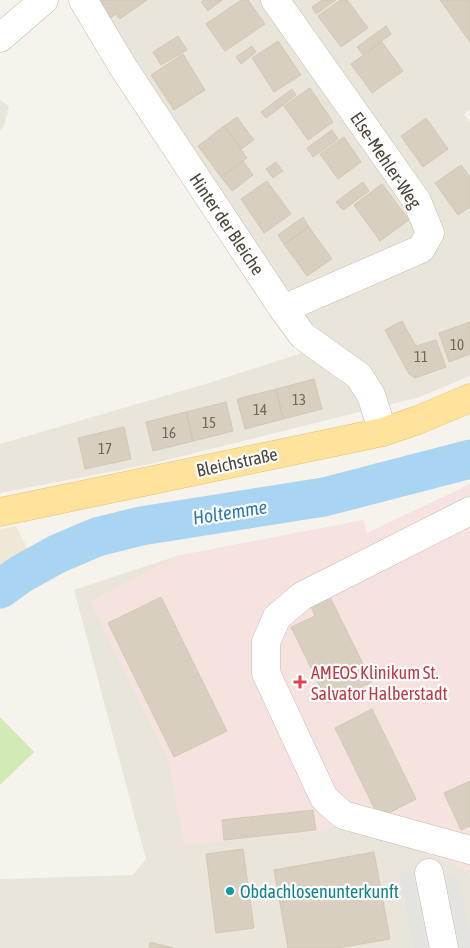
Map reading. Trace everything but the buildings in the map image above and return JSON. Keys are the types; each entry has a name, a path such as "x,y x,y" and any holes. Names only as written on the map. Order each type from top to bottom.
{"main road":[{"name":"Bleichstraße","path":"0,512 383,432 418,420 470,398"}],"street":[{"path":"0,38 44,0"},
{"name":"Hinter der Bleiche","path":"83,0 123,67 283,309 304,336 359,376 371,395 383,432"},
{"name":"Else-Mehler-Weg","path":"274,0 417,201 430,233 421,250 283,309"},
{"path":"466,521 302,596 277,617 266,642 266,673 324,798 343,815 470,850"},
{"path":"429,873 444,948"}],"shaded area":[{"path":"97,0 470,0 470,109 464,114 470,123 470,376 420,397 150,464 0,493 0,444 199,386 299,354 323,335 301,316 244,236"},
{"path":"0,100 9,106 4,126 0,131"},
{"name":"AMEOS Klinikum St. Salvator Halberstadt","path":"470,484 470,877 469,871 420,851 344,829 184,845 169,762 90,601 177,556 363,520 367,533"},
{"path":"16,526 30,553 0,584 0,529"},
{"name":"AMEOS Klinikum St. Salvator Halberstadt","path":"328,527 341,543 470,531 470,948 0,948 0,879 133,875 146,859 74,590 177,556"},
{"path":"399,872 457,875 470,930 470,948 414,948"}],"green space":[{"path":"0,717 34,752 0,785"}],"waterway":[{"name":"Holtemme","path":"0,589 21,574 57,554 97,537 141,526 324,497 470,459"}],"place":[{"name":"AMEOS Klinikum St. Salvator Halberstadt","path":"300,682"},
{"name":"Obdachlosenunterkunft","path":"230,891"}]}
